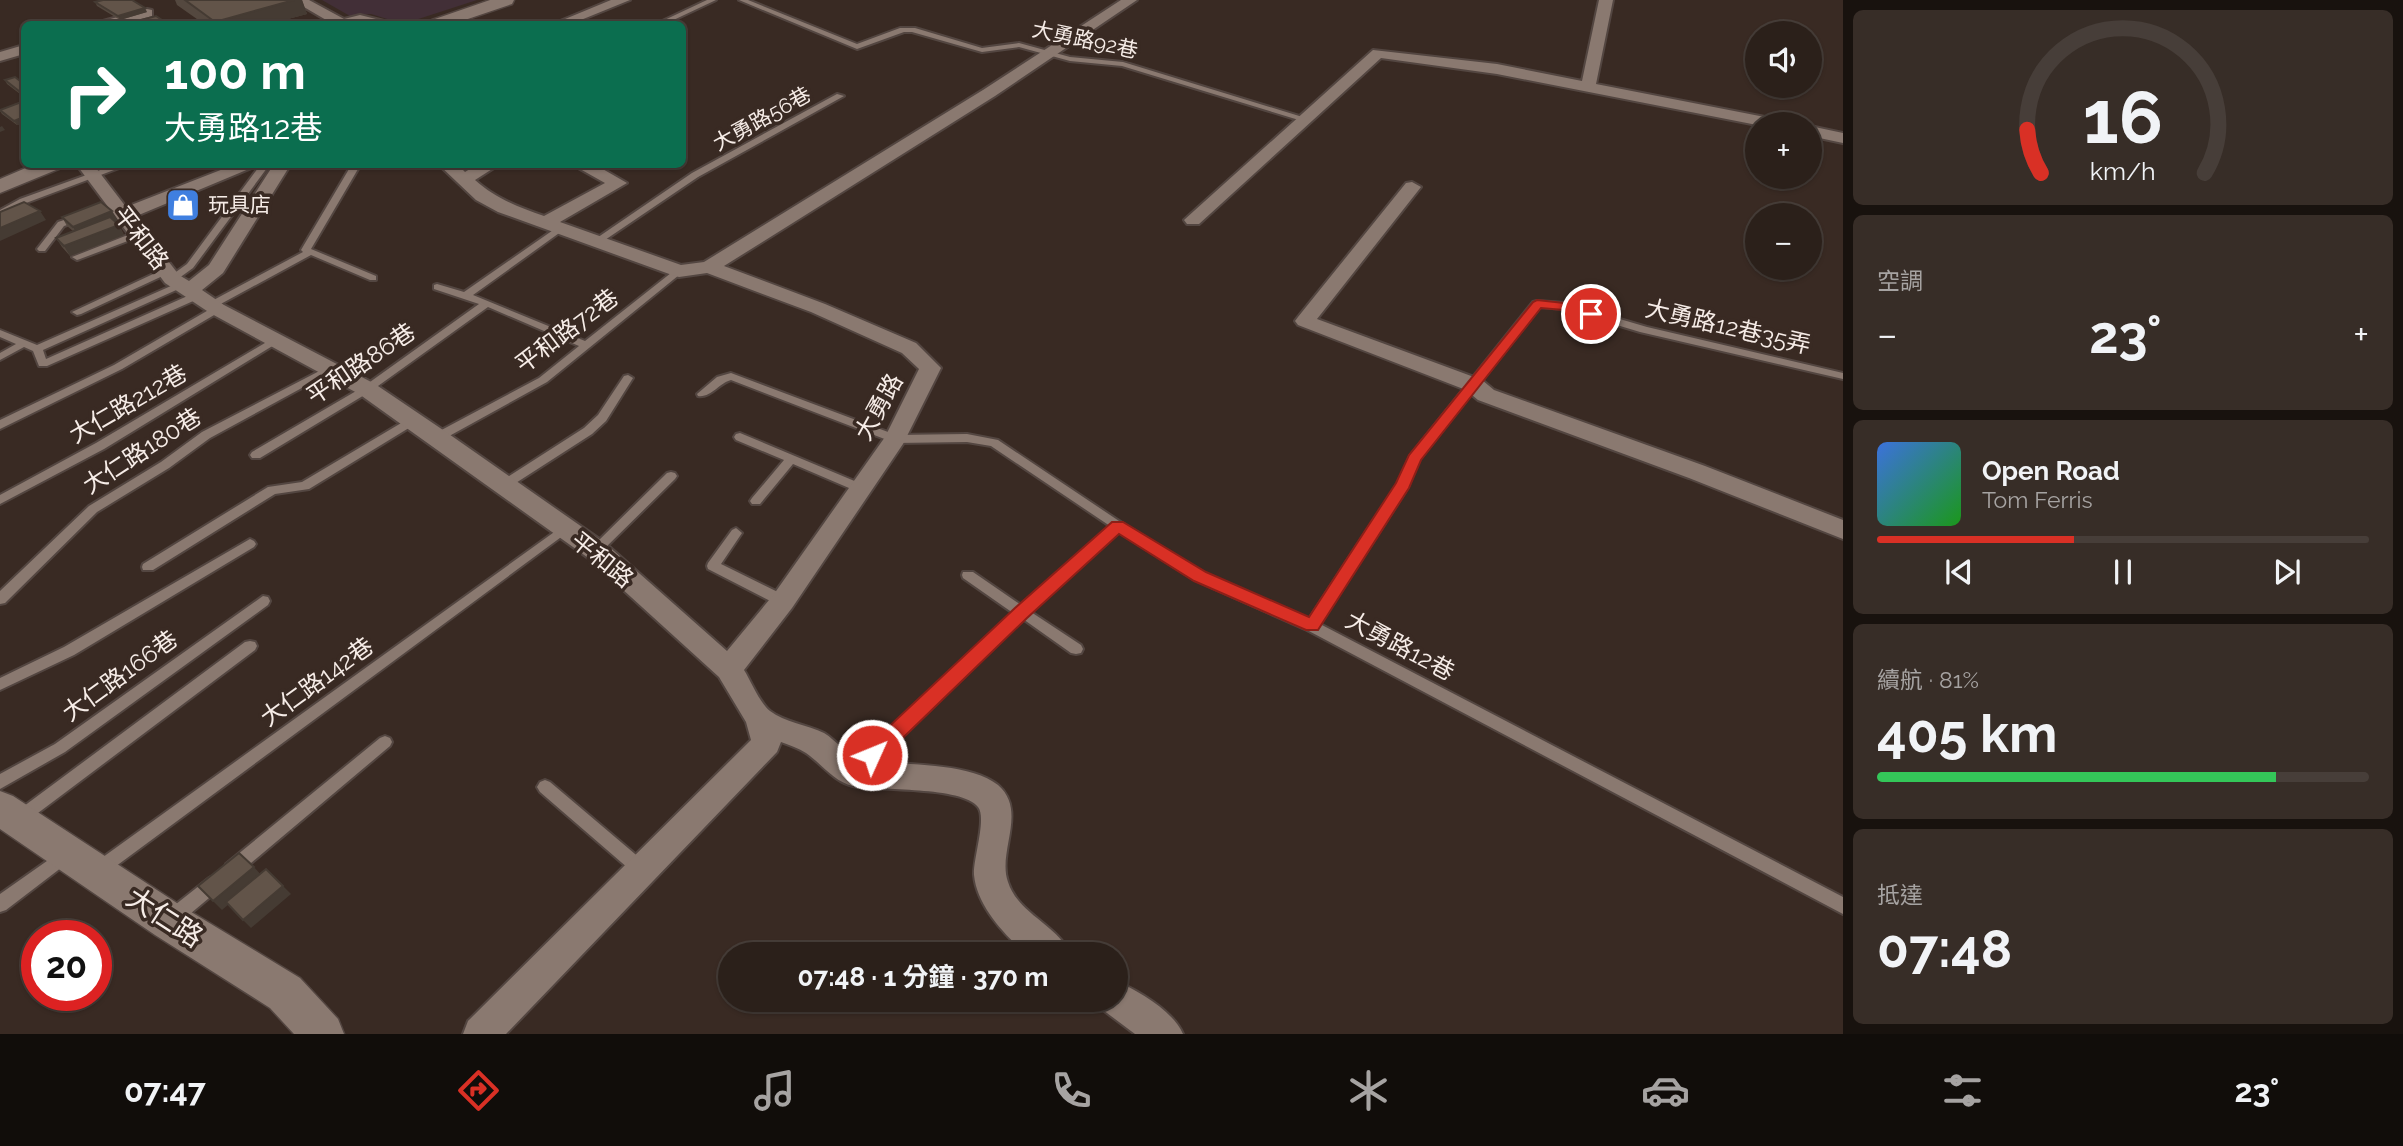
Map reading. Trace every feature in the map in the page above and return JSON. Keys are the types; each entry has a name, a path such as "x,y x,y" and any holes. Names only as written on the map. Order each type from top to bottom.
{"street":[{"path":"299,0 338,21"},
{"path":"447,21 506,0"},
{"path":"568,21 622,0"},
{"name":"大勇路","path":"451,168 492,202 552,226 679,271 709,267 989,93 1130,0"},
{"path":"1588,87 1606,0"},
{"path":"119,21 147,13"},
{"path":"0,57 21,50"},
{"path":"1193,220 1378,52 1497,69 1745,118"},
{"path":"1822,134 1843,138"},
{"path":"0,187 45,168"},
{"path":"115,216 242,168"},
{"path":"190,291 216,269 279,168"},
{"path":"464,178 484,168"},
{"path":"552,226 618,183 588,168"},
{"name":"平和路","path":"89,170 115,216 190,291 367,389 596,551 729,670 760,719"},
{"path":"1412,187 1305,321 1474,385 1486,395 1698,472 1843,530"},
{"name":"大勇路","path":"709,267 818,308 909,348 930,368 895,439 783,601 729,670"},
{"path":"760,719 815,743 853,773 922,778 970,786 986,794 995,806 996,814 990,877 1003,905 1036,942"},
{"path":"481,1034 767,743 760,719"},
{"name":"大仁路","path":"9,814 169,921 285,993 323,1034"},
{"path":"1128,1007 1166,1034"}],"lane":[{"path":"667,21 713,0"},
{"name":"大勇路92巷","path":"742,0 857,47 903,30 912,30 982,50 1020,45 1070,59 1124,64 1305,119"},
{"name":"大勇路56巷","path":"596,242 695,175 840,96"},
{"path":"0,425 118,367 190,291 190,266 264,168"},
{"path":"355,168 306,250 373,278"},
{"path":"0,214 89,170"},
{"path":"42,249 61,224 115,216"},
{"path":"77,257 115,216"},
{"path":"465,296 552,226"},
{"path":"0,333 37,349 190,291 310,252"},
{"name":"平和路72巷","path":"438,437 543,380 679,271"},
{"path":"437,288 487,303 586,345"},
{"path":"76,312 190,291"},
{"path":"37,349 43,364 190,291"},
{"name":"平和路86巷","path":"256,455 367,389 487,303"},
{"name":"大勇路12巷35弄","path":"1312,626 1404,484 1414,459 1537,304 1548,304 1644,330 1843,376"},
{"name":"大仁路212巷","path":"0,500 100,446 275,340"},
{"path":"0,357 23,343"},
{"name":"大仁路180巷","path":"0,599 93,509 165,466 206,435 329,369"},
{"path":"702,394 721,379 731,376 895,439"},
{"path":"504,485 588,431 602,418 628,378"},
{"path":"148,567 272,490 305,486 413,420"},
{"path":"740,437 860,488"},
{"name":"大勇路12巷","path":"895,439 967,438 994,443 1200,577 1312,626 1843,906"},
{"path":"755,501 791,459"},
{"path":"596,551 671,476"},
{"path":"853,773 1021,613 1118,526"},
{"name":"大仁路142巷","path":"0,904 82,862 564,529"},
{"path":"736,533 713,566 783,601"},
{"path":"0,684 69,651 250,544"},
{"path":"968,575 1076,649"},
{"name":"大仁路166巷","path":"0,782 60,748 263,601"},
{"path":"9,814 250,646"},
{"path":"169,921 385,742"},
{"path":"545,787 642,870"}],"shaded area":[{"path":"322,0 477,0 412,21 393,21 371,14 350,16"}],"building":[{"path":"132,0 145,8 118,16 95,2"},
{"path":"185,0 294,0 219,21 214,21"},
{"path":"156,16 164,21 137,21"},
{"path":"15,77 21,82 21,93 5,80"},
{"path":"21,102 21,118 14,121 0,110"},
{"path":"24,202 40,211 0,228 0,212"},
{"path":"101,202 112,211 73,227 62,217"},
{"path":"110,217 119,225 64,246 56,238"},
{"path":"239,853 254,867 213,901 198,886"},
{"path":"266,869 283,886 243,920 226,902"}],"place":[{"name":"玩具店","path":"183,205"}],"route":[{"path":"872,755 1021,613 1118,526 1200,577 1312,626 1404,484 1414,459 1537,304 1564,306 1591,314"}]}
